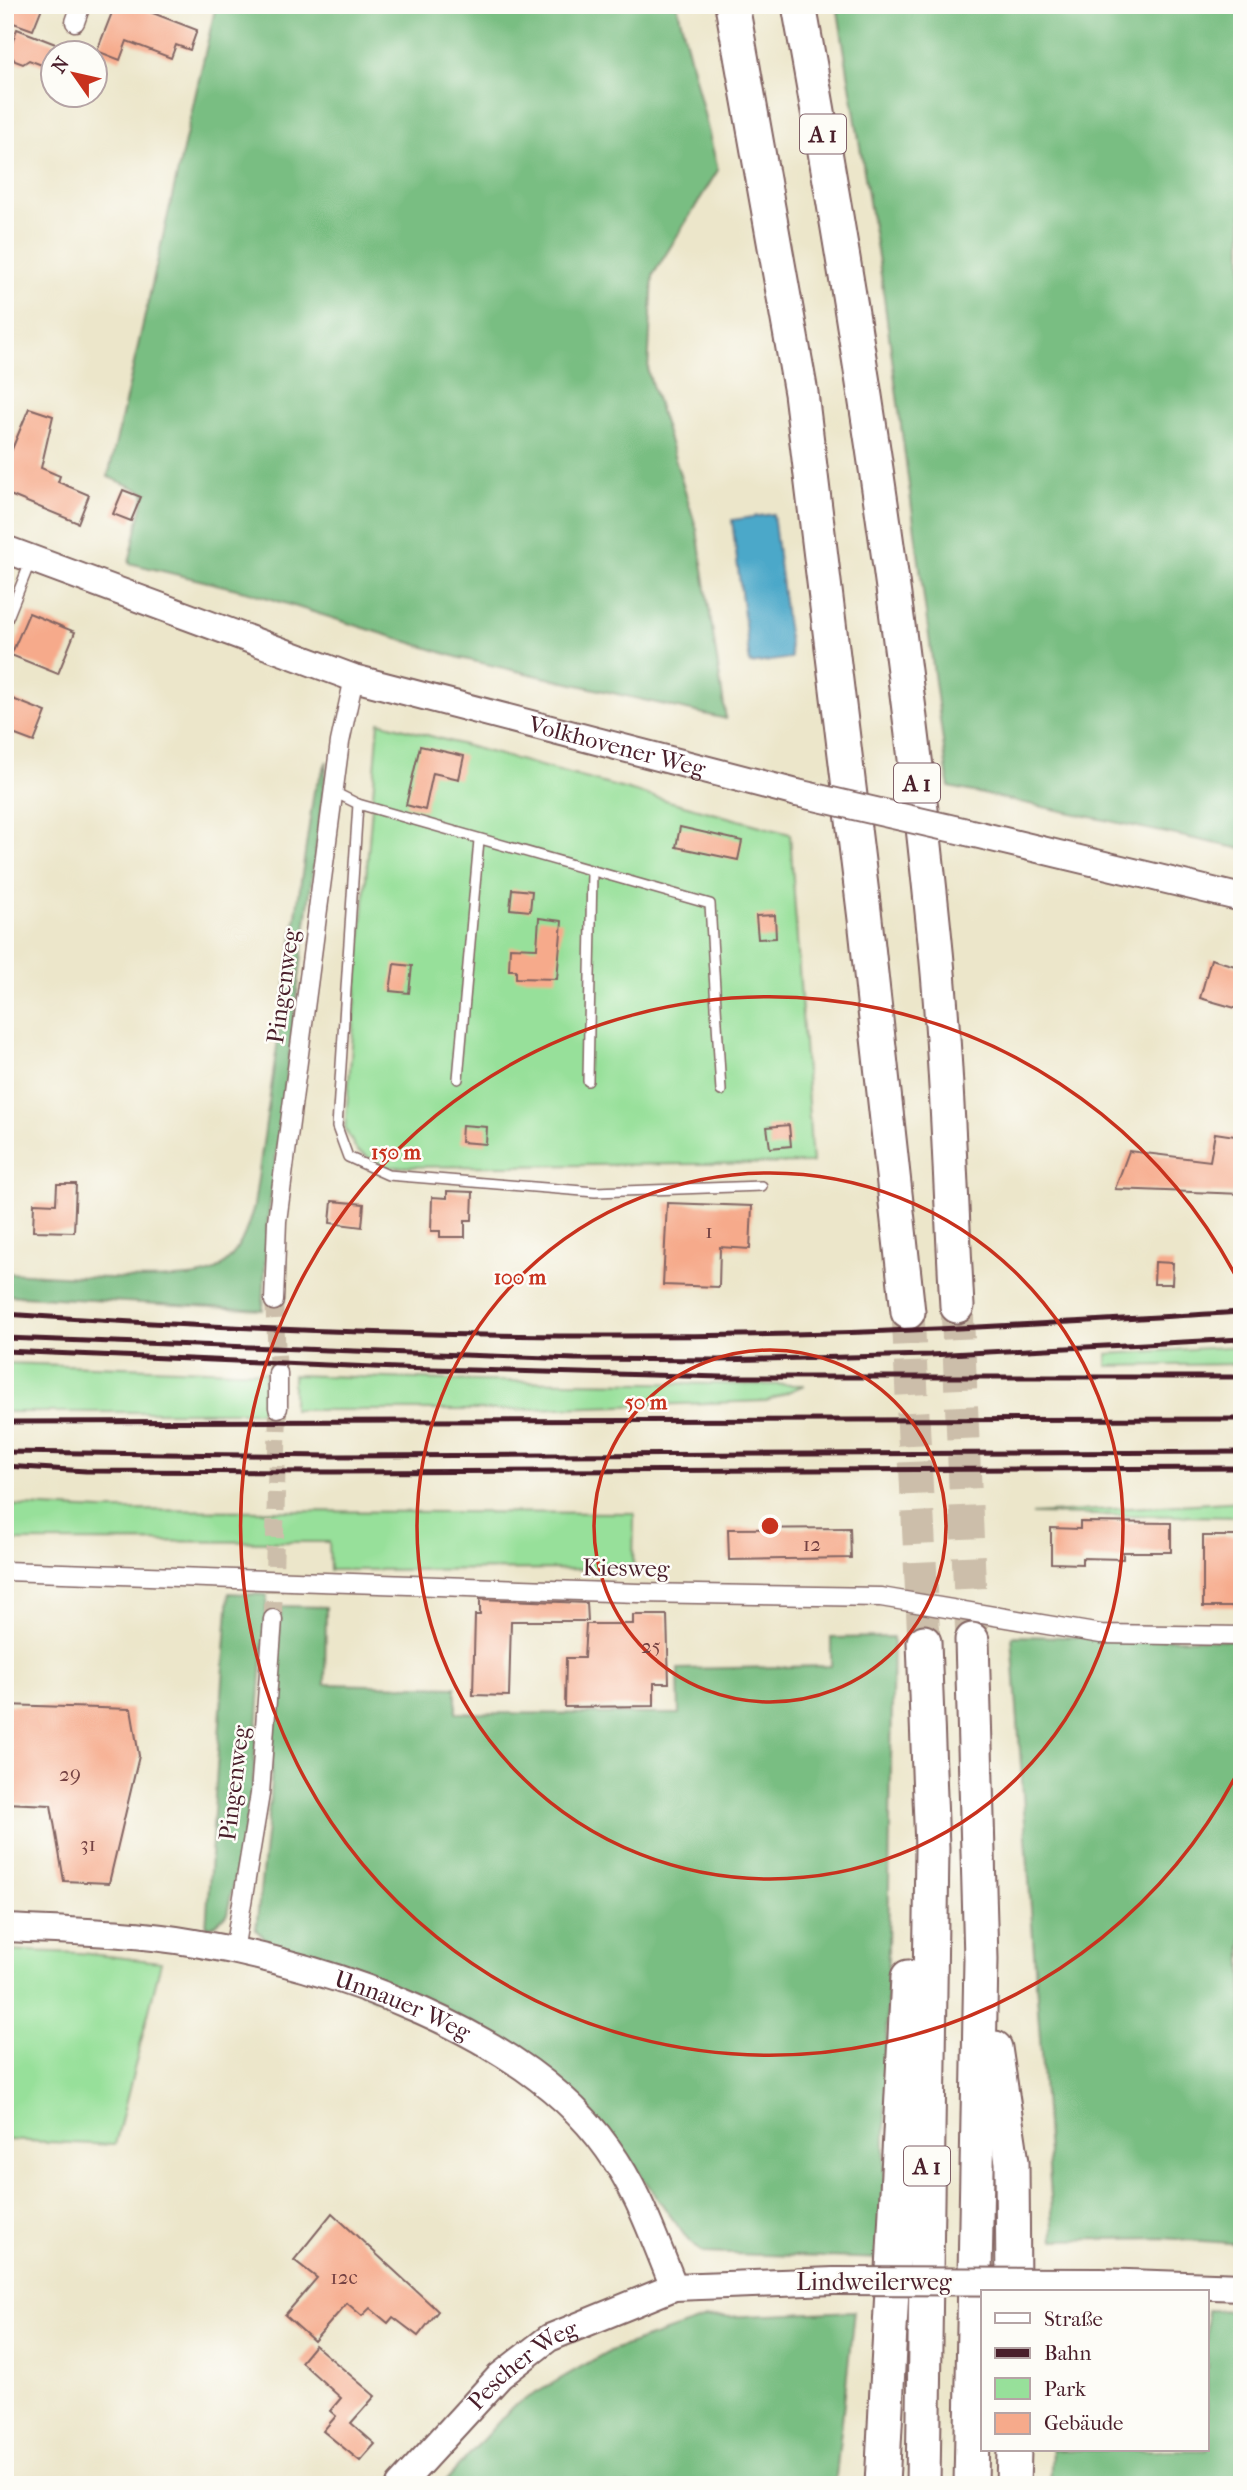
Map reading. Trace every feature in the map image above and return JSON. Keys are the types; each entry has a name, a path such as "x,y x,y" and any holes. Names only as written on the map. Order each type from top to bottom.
{"highway":[{"path":"732,5 801,393 865,919 908,1312"},
{"name":"A 1","path":"799,5 846,262 897,617 935,934 957,1306"},
{"name":"A 1","path":"971,2485 981,1959 972,1640"},
{"name":"A 1","path":"923,2485 932,1848 924,1642"},
{"path":"881,2485 909,1957 932,1848"},
{"path":"981,1959 1012,2162 1013,2290"},
{"path":"1013,2485 1014,2452"}],"street":[{"name":"Volkhovener Weg","path":"5,548 354,678 797,793 1242,898"},
{"name":"Pingenweg","path":"274,1301 277,1222 334,792 354,678"},
{"path":"278,1373 278,1408"},
{"name":"Kiesweg","path":"5,1571 610,1592 881,1597 1101,1634 1242,1636"},
{"name":"Pingenweg","path":"234,1951 260,1794 273,1619"},
{"name":"Unnauer Weg","path":"5,1928 129,1934 234,1951 328,1976 406,2004 466,2032 526,2070 574,2110 607,2147 636,2191 674,2287"},
{"name":"Lindweilerweg","path":"674,2287 834,2281 1242,2287"},
{"name":"Pescher Weg","path":"400,2485 499,2376 549,2338 674,2287"}],"lane":[{"path":"5,625 31,558"},
{"path":"334,792 358,804 710,904 721,1091"},
{"path":"358,804 337,1127 348,1157 388,1175 595,1192 762,1186"},
{"path":"458,1079 479,840"},
{"path":"588,1081 592,871"}],"green space":[{"path":"216,5 677,5 718,170 653,275 648,372 697,530 726,719 460,658 249,592 129,563 145,492 108,477"},
{"path":"837,5 1242,5 1242,849 949,787 881,275"},
{"path":"379,722 790,834 812,1163 386,1167 357,1151 345,1129"},
{"path":"327,761 267,1226 263,1310 5,1295 5,1273 178,1278 216,1270 236,1250 254,1206 314,791"},
{"path":"1242,1346 1242,1364 1107,1366 1107,1354"},
{"path":"5,1363 265,1372 264,1412 5,1412"},
{"path":"293,1375 479,1381 804,1385 767,1401 503,1410 293,1410"},
{"path":"1242,1501 1242,1517 1032,1514"},
{"path":"5,1505 102,1510 634,1513 633,1569 330,1570 329,1542 5,1541"},
{"path":"229,1593 267,1595 252,1793 227,1914 215,1925 206,1928"},
{"path":"281,1606 326,1607 325,1684 456,1687 456,1713 679,1714 678,1669 831,1666 831,1638 893,1637 883,2259 703,2253 688,2240 617,2142 584,2105 275,1948 256,1930 270,1798"},
{"path":"1012,1636 1242,1640 1242,2244 1162,2238 1054,2240"},
{"path":"5,1950 80,1953 161,1962 115,2145 5,2140"},
{"path":"1208,2310 1242,2311 1242,2485 1050,2485 1052,2452 1208,2452"},
{"path":"854,2311 835,2485 442,2485 512,2407 607,2352 706,2318"}],"water":[{"path":"773,514 791,658 750,664 732,520"}],"building":[{"path":"11,5 43,5 33,30 5,20"},
{"path":"115,5 132,5 197,30 190,50 176,45 171,58 127,41 120,60 108,55 108,38 102,38"},
{"path":"17,29 40,38 38,63 29,60 23,64 15,61 9,52"},
{"path":"29,408 53,416 41,468 60,476 58,482 89,495 78,523 5,493 5,466"},
{"path":"123,490 141,497 131,521 113,514"},
{"path":"29,613 75,632 58,674 11,655"},
{"path":"5,696 46,712 34,742 5,731"},
{"path":"420,746 464,756 459,779 433,773 425,810 406,805"},
{"path":"680,827 742,841 738,860 676,847"},
{"path":"512,889 532,891 530,911 510,909"},
{"path":"775,915 776,938 758,939 756,916"},
{"path":"539,918 562,921 557,979 516,978 516,970 509,970 510,947 537,948"},
{"path":"1211,959 1242,968 1242,1010 1200,998"},
{"path":"394,964 412,966 409,993 390,991"},
{"path":"462,1125 487,1127 486,1144 461,1142"},
{"path":"789,1125 791,1146 770,1148 767,1127"},
{"path":"1215,1133 1242,1137 1242,1194 1115,1189 1129,1151 1210,1161"},
{"path":"57,1184 76,1184 74,1232 33,1231 34,1203 56,1204"},
{"path":"447,1191 473,1192 472,1220 465,1220 465,1237 440,1237 440,1231 431,1231 432,1197 447,1198"},
{"path":"332,1201 364,1204 362,1227 330,1223"},
{"path":"667,1203 752,1206 750,1249 720,1247 719,1287 663,1285"},
{"path":"1155,1262 1173,1263 1172,1284 1154,1284"},
{"path":"1080,1522 1171,1523 1171,1552 1123,1552 1123,1559 1082,1558 1082,1564 1051,1563 1051,1528 1080,1529"},
{"path":"850,1528 851,1558 729,1560 728,1529"},
{"path":"1203,1536 1237,1536 1237,1607 1203,1607"},
{"path":"480,1599 587,1603 588,1621 511,1621 509,1696 473,1695 475,1615 480,1615"},
{"path":"633,1615 667,1615 669,1683 654,1683 654,1706 565,1707 566,1658 584,1658 586,1624 633,1624"},
{"path":"5,1705 131,1709 139,1756 109,1883 64,1881 51,1805 5,1803"},
{"path":"332,2213 438,2311 418,2336 393,2317 388,2323 370,2308 362,2316 347,2303 314,2341 285,2315 317,2278 294,2260"},
{"path":"315,2345 375,2396 351,2423 375,2444 360,2461 323,2431 336,2416 330,2411 341,2398 301,2362"}],"tunnel":[{"path":"274,1301 278,1373"},
{"path":"957,1306 972,1640"},
{"path":"908,1312 924,1642"},
{"path":"273,1619 278,1408"}],"railway":[{"path":"5,1314 418,1334 625,1336 883,1331 1242,1312"},
{"path":"5,1338 575,1359 718,1360 930,1355 1242,1339"},
{"path":"5,1351 397,1368 721,1377 1242,1377"},
{"path":"5,1422 1242,1419"},
{"path":"5,1452 332,1456 1242,1452"},
{"path":"5,1466 86,1471 332,1472 1242,1468"}]}
